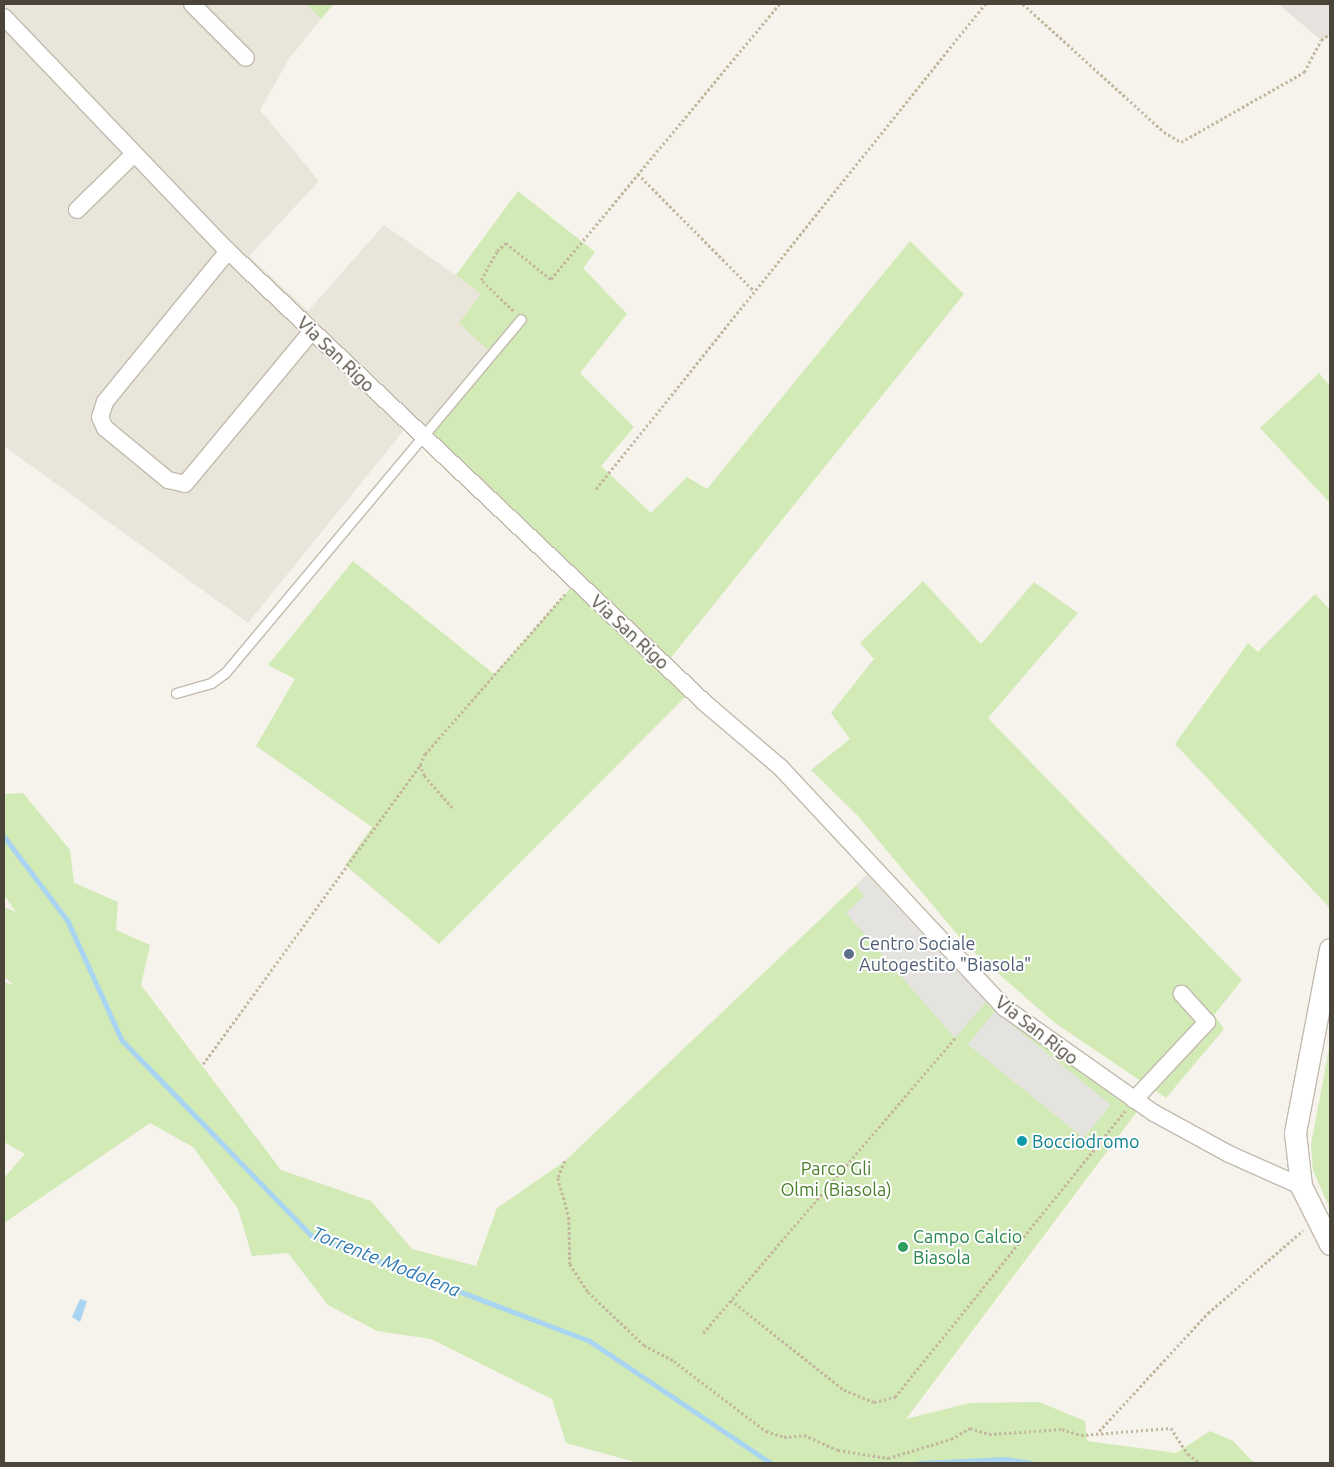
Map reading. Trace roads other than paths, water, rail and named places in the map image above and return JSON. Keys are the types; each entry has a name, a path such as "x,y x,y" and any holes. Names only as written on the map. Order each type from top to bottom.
{"street":[{"path":"192,4 246,58"},
{"name":"Via San Rigo","path":"4,17 228,251 576,581 808,795 1005,1008 1134,1100 1229,1154 1301,1186"},
{"path":"77,210 134,154"},
{"path":"228,251 105,402 100,417 105,428 168,480 186,484 312,331"},
{"path":"1330,948 1295,1133 1301,1186 1330,1244"},
{"path":"1134,1100 1207,1022 1182,994"}],"lane":[{"path":"176,693 211,683 225,673 421,435 521,319"}],"water":[{"path":"80,1299 87,1301 80,1322 72,1317"}],"waterway":[{"name":"Torrente Modolena","path":"4,836 68,921 122,1040 311,1235 590,1341 771,1463"},
{"name":"Torrente Modolena","path":"919,1463 1006,1459 1031,1463"}],"place":[{"name":"Centro Sociale Autogestito \"Biasola\"","path":"849,954"},
{"name":"Bocciodromo","path":"1022,1141"},
{"name":"Campo Calcio Biasola","path":"903,1247"}],"park label":[{"name":"Parco Gli Olmi (Biasola)","path":"836,1179"}]}
